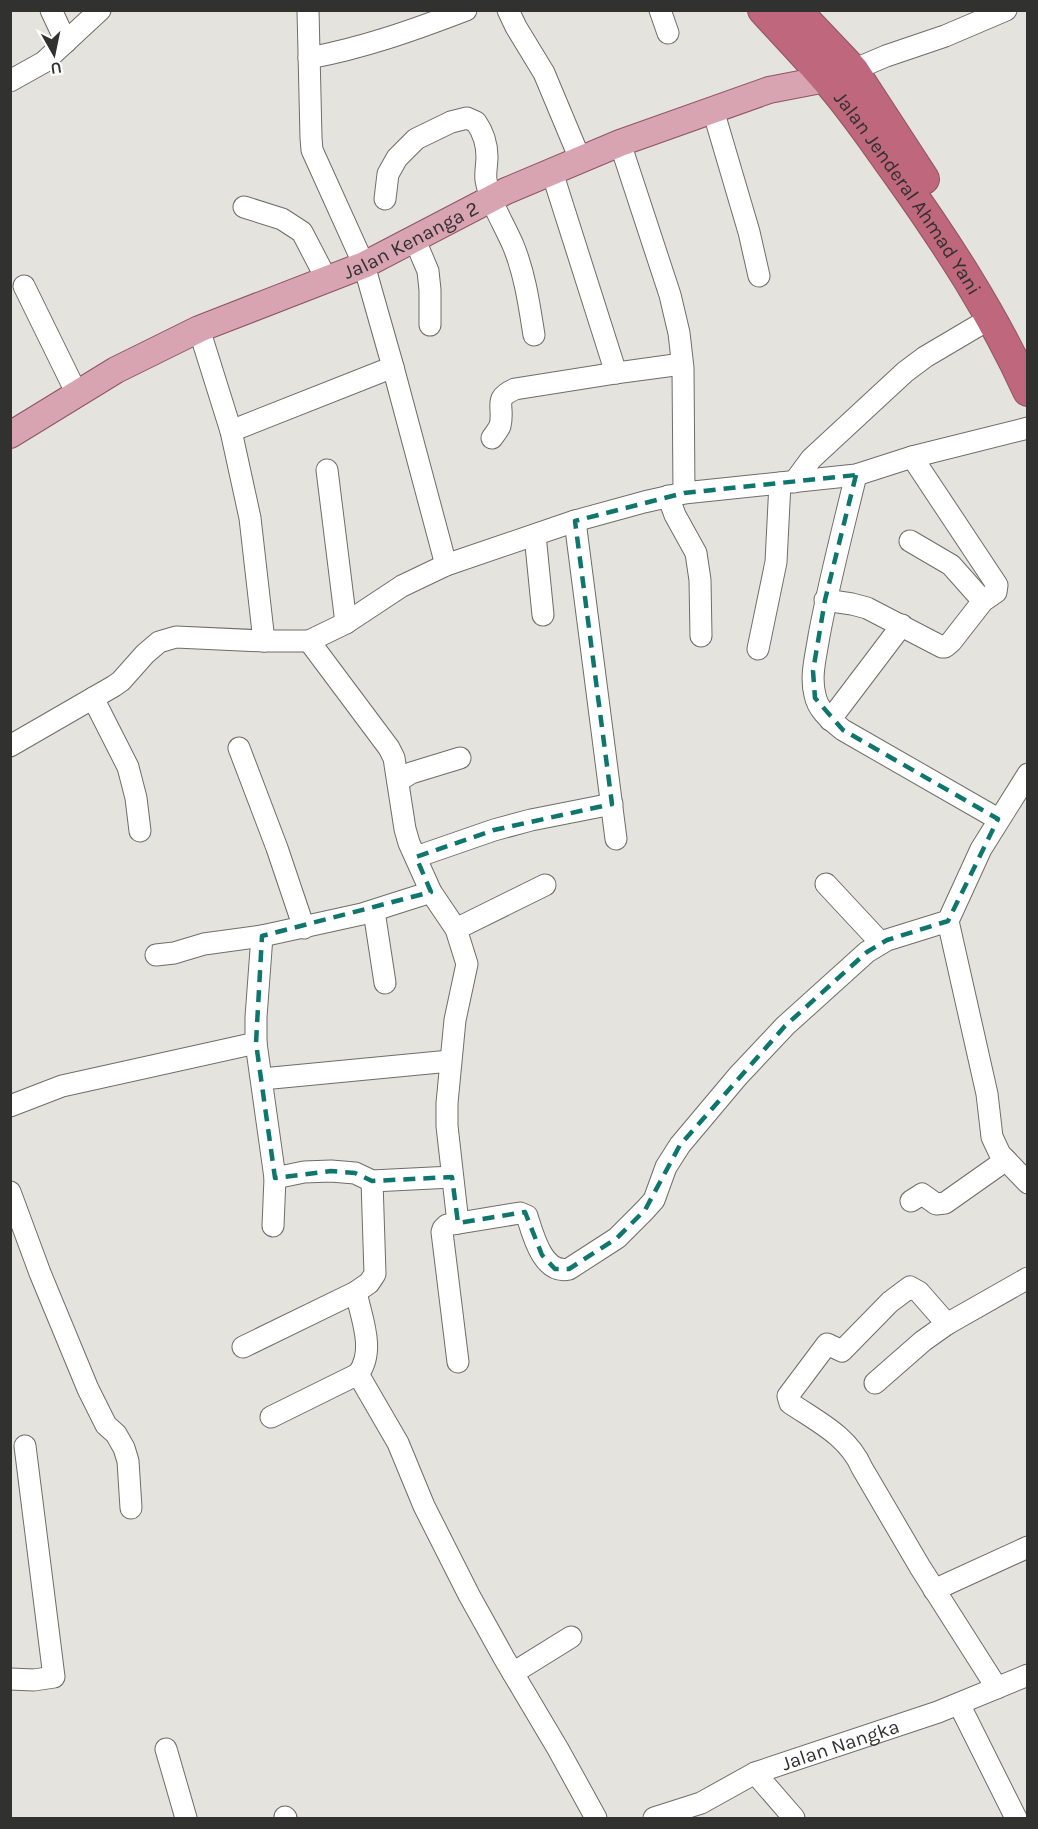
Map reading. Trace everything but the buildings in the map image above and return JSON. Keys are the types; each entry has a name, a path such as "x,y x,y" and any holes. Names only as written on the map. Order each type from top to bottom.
{"highway":[{"name":"Jalan Jenderal Ahmad Yani","path":"764,10 840,74 876,143 969,279 1028,391"},
{"name":"Jalan Jenderal Ahmad Yani","path":"796,10 840,74 949,219 1028,352"}],"main road":[{"name":"Jalan Kenanga 2","path":"10,435 116,370 199,329 364,266 492,198 580,159 769,90 840,74"}],"street":[{"path":"51,10 66,42"},
{"path":"10,81 44,62 100,10"},
{"path":"308,10 312,150 364,266 446,565"},
{"path":"309,58 359,47 412,31 466,10"},
{"path":"508,10 544,73 580,159"},
{"path":"660,10 668,33"},
{"path":"840,74 945,36 1006,10"},
{"path":"713,110 749,232 759,276"},
{"path":"385,199 388,174 397,158 416,139 451,122 467,118 476,122 484,138 487,158 486,179 514,246 527,288 534,335"},
{"path":"620,143 670,295 679,333 682,364 675,515 696,553 700,580 701,636"},
{"path":"552,172 616,373"},
{"path":"244,207 282,219 302,232 327,280"},
{"path":"414,238 428,271 430,325"},
{"path":"24,285 77,394"},
{"path":"758,649 776,562 787,483 905,372 925,357 991,318"},
{"path":"199,329 231,431 250,518 264,641"},
{"path":"492,438 500,427 501,399 504,394 515,389 682,364"},
{"path":"231,431 393,367"},
{"path":"10,746 121,681 159,642 176,637 309,641 346,623 402,586 446,565 575,521 676,495 856,475 912,457 1028,428"},
{"path":"825,600 860,606 902,625 938,646 945,647 983,602 996,592 997,585 912,457"},
{"path":"327,470 346,623"},
{"path":"856,475 825,600 813,671 812,685 815,698 821,710 843,730 998,819"},
{"path":"575,521 616,839"},
{"path":"535,535 543,615"},
{"path":"910,541 951,565 983,602"},
{"path":"830,720 902,625"},
{"path":"309,641 389,748 394,758 405,829 431,892 456,929 466,964 465,977 458,999 450,1061 447,1126 458,1222"},
{"path":"93,698 133,780 140,831"},
{"path":"238,748 277,848 304,927"},
{"path":"398,781 411,773 459,758"},
{"path":"912,1202 921,1194 936,1204 945,1203 1019,1168 1000,1154 992,1137 987,1094 948,921 981,849 1028,774"},
{"path":"416,857 494,830 531,820 612,804"},
{"path":"826,884 881,943"},
{"path":"456,929 545,885"},
{"path":"156,955 174,953 204,944 262,936 374,911 431,892"},
{"path":"374,911 385,983"},
{"path":"458,1362 442,1232 447,1225 520,1213 526,1216 542,1255 555,1269 563,1271 569,1269 596,1253 617,1238 654,1200 666,1167 680,1145 738,1076 785,1026 867,952 904,933 948,921"},
{"path":"262,936 256,1043 275,1178 273,1226"},
{"path":"10,1106 62,1086 256,1043"},
{"path":"262,1079 450,1061"},
{"path":"275,1178 304,1172 332,1171 355,1173 372,1181 452,1177"},
{"path":"243,1347 356,1292 369,1283 375,1274 372,1181"},
{"path":"10,1192 40,1274 88,1389 106,1425 116,1434 124,1448 128,1461 131,1508"},
{"path":"875,1383 942,1327 1028,1278"},
{"path":"942,1327 919,1292 910,1287 890,1302 842,1351 827,1344 788,1396 790,1403 834,1433 855,1454 934,1590 997,1688"},
{"path":"271,1417 358,1374 364,1367 367,1347 356,1292"},
{"path":"358,1374 398,1443 424,1506 469,1595 596,1818"},
{"path":"10,1679 34,1680 54,1677 25,1446"},
{"path":"934,1590 1028,1547"},
{"path":"513,1673 571,1637"},
{"name":"Jalan Nangka","path":"654,1818 700,1803 755,1773 938,1712 1028,1675"},
{"path":"959,1704 1016,1818"},
{"path":"166,1749 186,1818"},
{"path":"755,1773 794,1818"}],"highlighted area":[{"path":"856,475 825,600 813,671 815,698 843,730 998,819 948,921 887,940 867,952 785,1026 680,1145 645,1210 617,1238 569,1269 555,1269 542,1255 525,1212 458,1223 452,1177 372,1181 355,1173 331,1171 275,1178 256,1043 262,936 431,892 416,857 494,830 612,804 575,521 684,493"}]}
